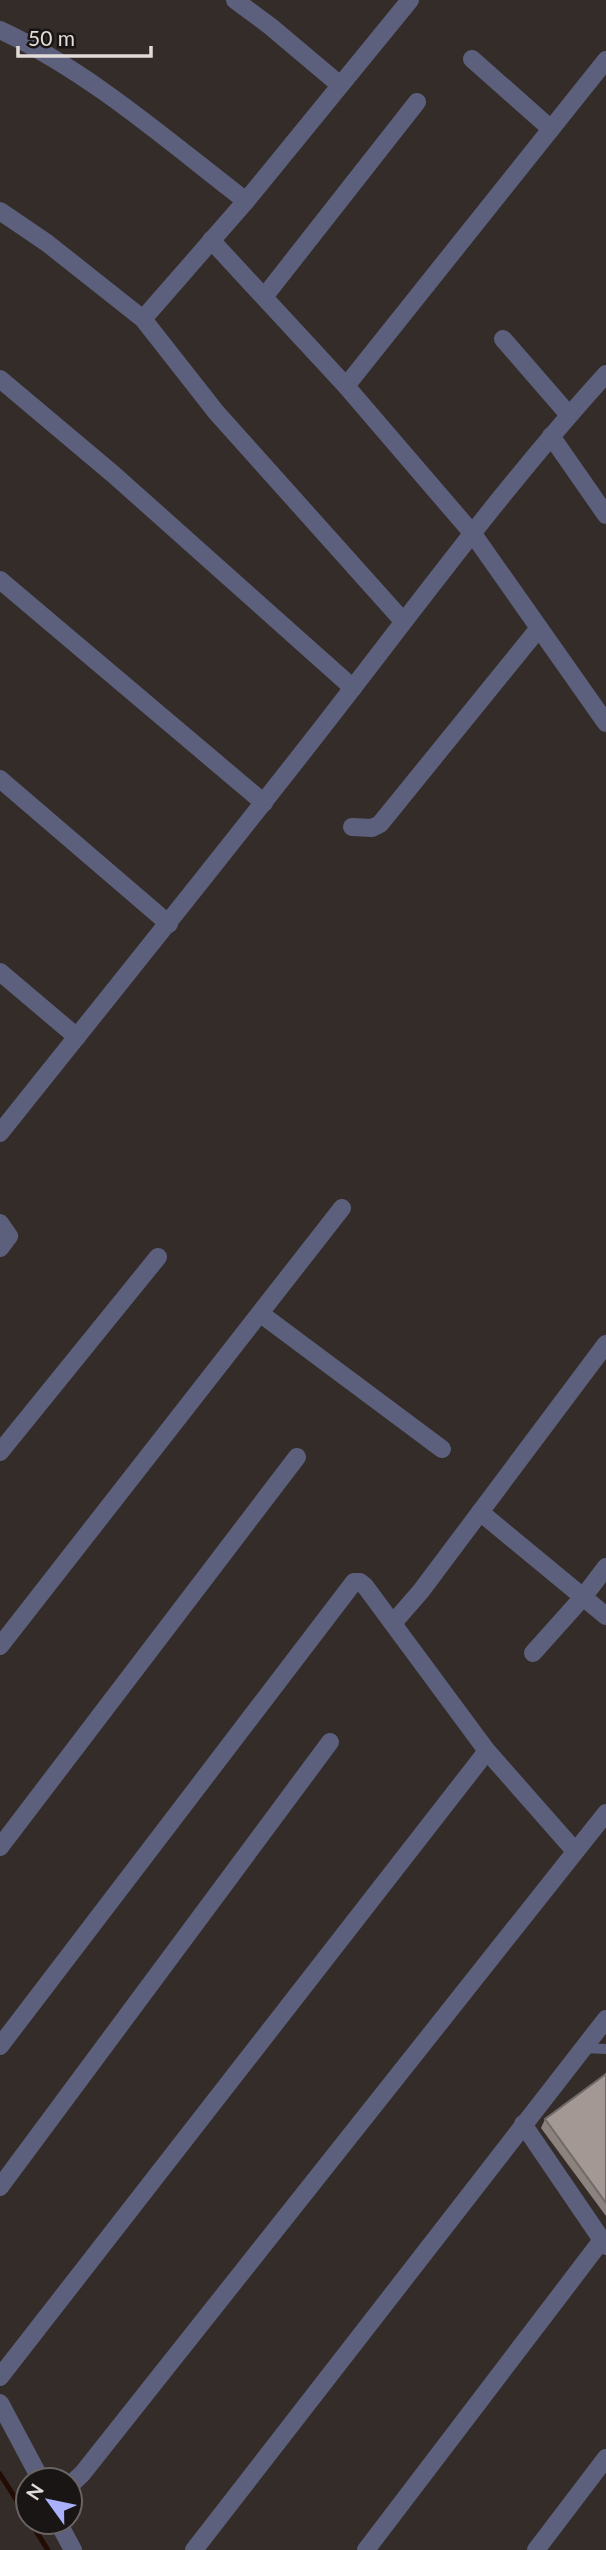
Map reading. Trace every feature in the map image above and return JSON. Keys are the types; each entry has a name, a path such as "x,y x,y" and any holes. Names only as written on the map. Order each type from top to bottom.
{"street":[{"path":"235,0 340,85"},
{"path":"143,320 246,201 410,0"},
{"path":"0,30 27,43 102,91 246,201"},
{"path":"472,59 551,128"},
{"path":"346,386 606,60"},
{"path":"264,297 417,102"},
{"path":"0,211 47,243 143,320 216,412 403,621"},
{"path":"211,240 346,386 473,534 606,723"},
{"path":"503,339 569,415"},
{"path":"0,379 113,474 353,688"},
{"path":"0,1133 169,924 403,621 551,436 569,415 604,383"},
{"path":"551,436 606,515"},
{"path":"0,580 264,803"},
{"path":"352,827 372,828 380,824 539,628"},
{"path":"0,779 169,924"},
{"path":"0,972 77,1037"},
{"path":"0,1646 342,1208"},
{"path":"0,1223 9,1236 0,1248"},
{"path":"0,1452 158,1257"},
{"path":"261,1314 442,1449"},
{"path":"394,1622 408,1608 606,1345"},
{"path":"0,1847 297,1457"},
{"path":"480,1512 606,1616"},
{"path":"533,1653 584,1597 606,1567"},
{"path":"0,2046 354,1582 365,1586 487,1751 575,1851"},
{"path":"0,2187 330,1742"},
{"path":"0,2377 487,1751"},
{"path":"84,2471 606,1813"},
{"path":"194,2550 606,2019"},
{"path":"366,2550 604,2243 523,2123"},
{"path":"0,2403 34,2466"},
{"path":"536,2550 606,2458"}],"lane":[{"path":"583,2048 606,2049"}],"building":[{"path":"606,2074 606,2203 545,2119"}],"waterway":[{"path":"0,2474 14,2496"},
{"path":"39,2536 48,2550"}]}
